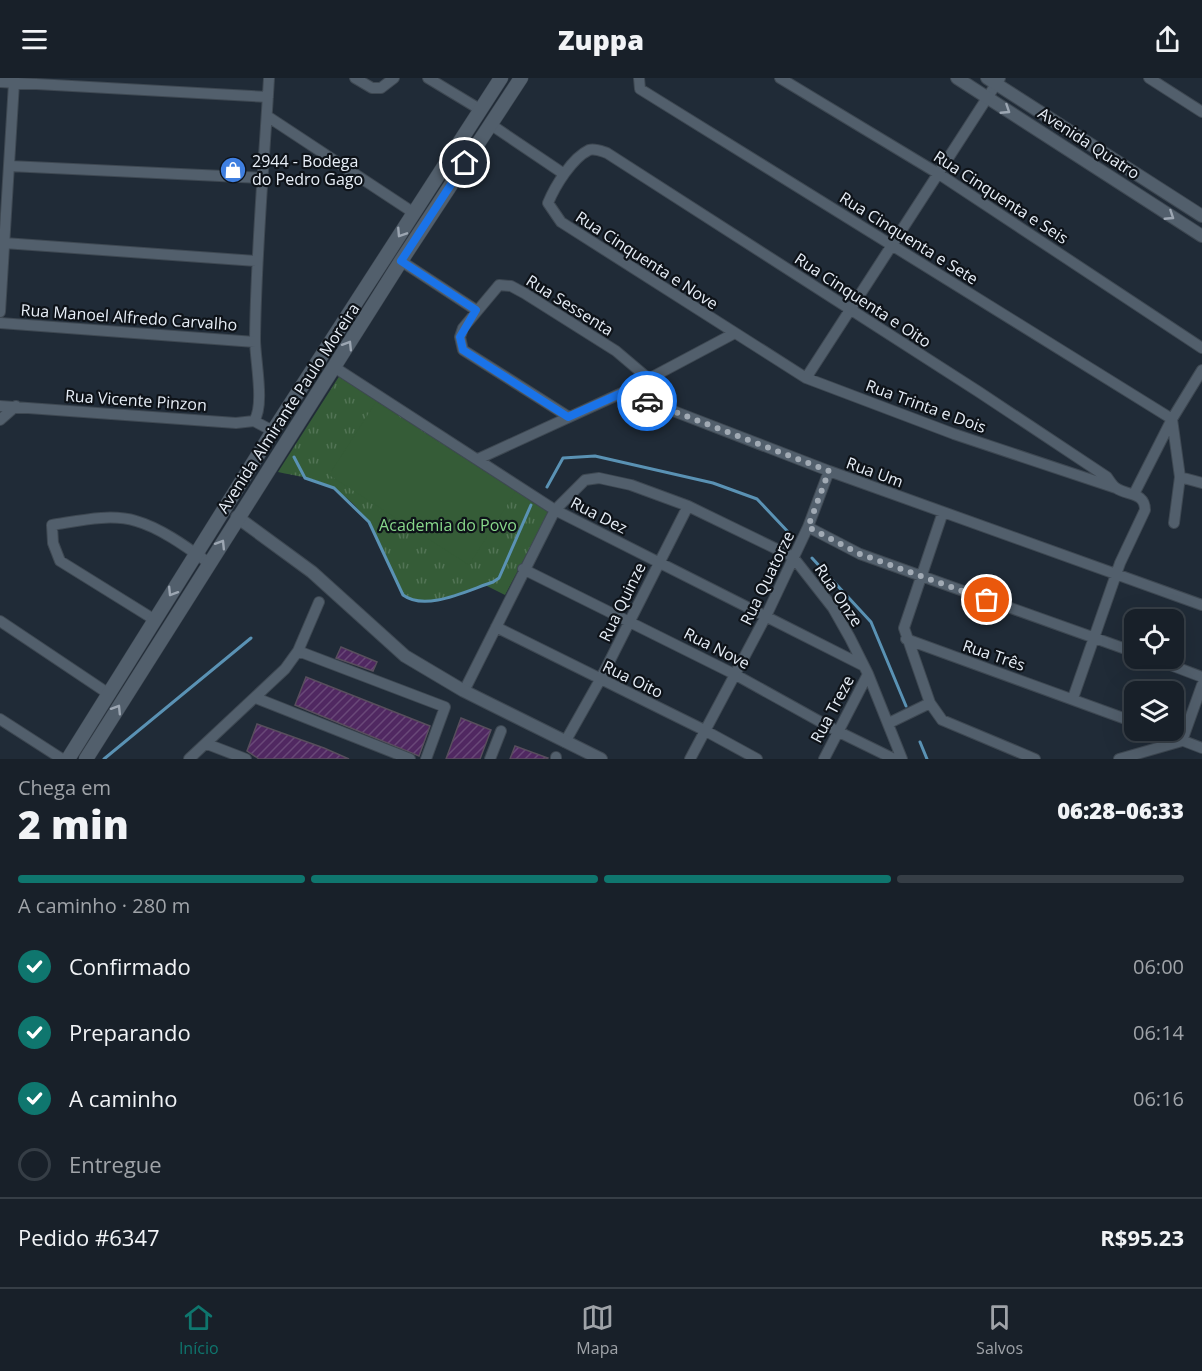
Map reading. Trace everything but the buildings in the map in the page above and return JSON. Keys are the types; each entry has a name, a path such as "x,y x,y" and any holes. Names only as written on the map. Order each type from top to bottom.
{"main road":[{"name":"Avenida Almirante Paulo Moreira","path":"68,759 273,431 501,78"},
{"name":"Avenida Almirante Paulo Moreira","path":"86,759 237,517 521,78"}],"street":[{"path":"269,78 257,261 255,342 259,404 254,421 273,431"},
{"path":"355,78 372,88 381,88 394,78"},
{"path":"428,78 481,110"},
{"name":"Rua Cinquenta e Sete","path":"639,78 640,89 1172,419"},
{"name":"Rua Cinquenta e Seis","path":"780,78 939,174 1202,348"},
{"name":"Avenida Quatro","path":"957,78 1202,236"},
{"path":"1149,78 1202,112"},
{"path":"807,378 987,98 994,80"},
{"name":"Avenida Quatro","path":"994,80 1202,216"},
{"path":"0,82 268,97"},
{"path":"0,312 15,83"},
{"path":"267,116 414,213"},
{"path":"490,124 564,174"},
{"name":"Rua Cinquenta e Oito","path":"564,174 589,150 596,149 607,153 1107,477 1116,488 1134,494 1145,504 1143,516 1132,532 1118,573"},
{"path":"9,166 264,178"},
{"name":"Rua Cinquenta e Nove","path":"564,174 548,203 561,222 733,334"},
{"path":"4,243 257,261"},
{"path":"401,261 476,310 460,337 463,350 568,417"},
{"name":"Rua Sessenta","path":"476,310 498,285 511,286 616,351 649,379"},
{"name":"Rua Manoel Alfredo Carvalho","path":"0,323 255,342"},
{"path":"478,459 624,392 733,334"},
{"name":"Rua Trinta e Dois","path":"733,334 807,378 954,434 1116,488"},
{"name":"Rua Dez","path":"334,367 555,510 766,616 866,670"},
{"path":"1134,494 1172,419 1202,370"},
{"name":"Rua Um","path":"624,392 829,471 1202,605"},
{"name":"Rua Vicente Pinzon","path":"0,406 236,423 254,421"},
{"path":"0,420 16,406"},
{"path":"1172,419 1180,477 1174,523"},
{"name":"Rua Quatorze","path":"690,759 766,616 808,527 829,471"},
{"path":"1180,477 1202,483"},
{"name":"Rua Onze","path":"555,510 585,480 613,479 688,506 793,557 833,608 866,670 902,759"},
{"name":"Rua Quinze","path":"565,742 600,680 688,506"},
{"path":"464,691 523,569 555,510"},
{"path":"943,512 905,622 906,639 935,713 957,727 1035,759"},
{"path":"237,517 312,572 391,646 464,691 601,759"},
{"path":"155,620 60,561 53,543 52,525 97,519 135,521 153,528 209,563"},
{"path":"808,527 852,550 920,577 1124,648"},
{"name":"Rua Nove","path":"523,569 736,675 837,731 894,759"},
{"path":"1073,698 1118,573"},
{"path":"189,759 285,669 298,651 319,602"},
{"path":"0,621 109,694"},
{"name":"Rua Oito","path":"496,627 704,730 757,759"},
{"name":"Rua Três","path":"906,639 1124,718"},
{"path":"298,651 445,707 426,759"},
{"path":"1183,669 1202,676"},
{"name":"Rua Treze","path":"824,759 866,670"},
{"path":"1184,735 1202,685"},
{"path":"256,698 410,759"},
{"path":"889,723 930,703"},
{"path":"0,718 62,759"},
{"path":"490,759 501,731"},
{"path":"1119,759 1182,741 1202,748"},
{"path":"207,744 246,759"}],"green space":[{"name":"Academia do Povo","path":"340,375 550,510 505,595 485,585 433,600 422,601 403,595 376,535 358,509 346,498 320,482 278,472"},
{"path":"376,402 516,491 469,565 329,475"}],"waterway":[{"path":"547,487 563,458 595,456 713,483 757,499 791,535"},
{"path":"294,457 305,478 334,488 369,522 403,595 412,600 447,598 499,578 531,505"},
{"path":"812,558 871,622 906,706"},
{"path":"104,759 251,638"},
{"path":"920,742 927,759"}],"way so far":[{"path":"647,401 829,471 808,527 860,554 987,600"}],"place":[{"name":"2944 - Bodega do Pedro Gago","path":"233,170"}],"route":[{"path":"465,163 401,261 476,310 463,328 460,337 463,350 568,417 624,392 647,401"}]}
